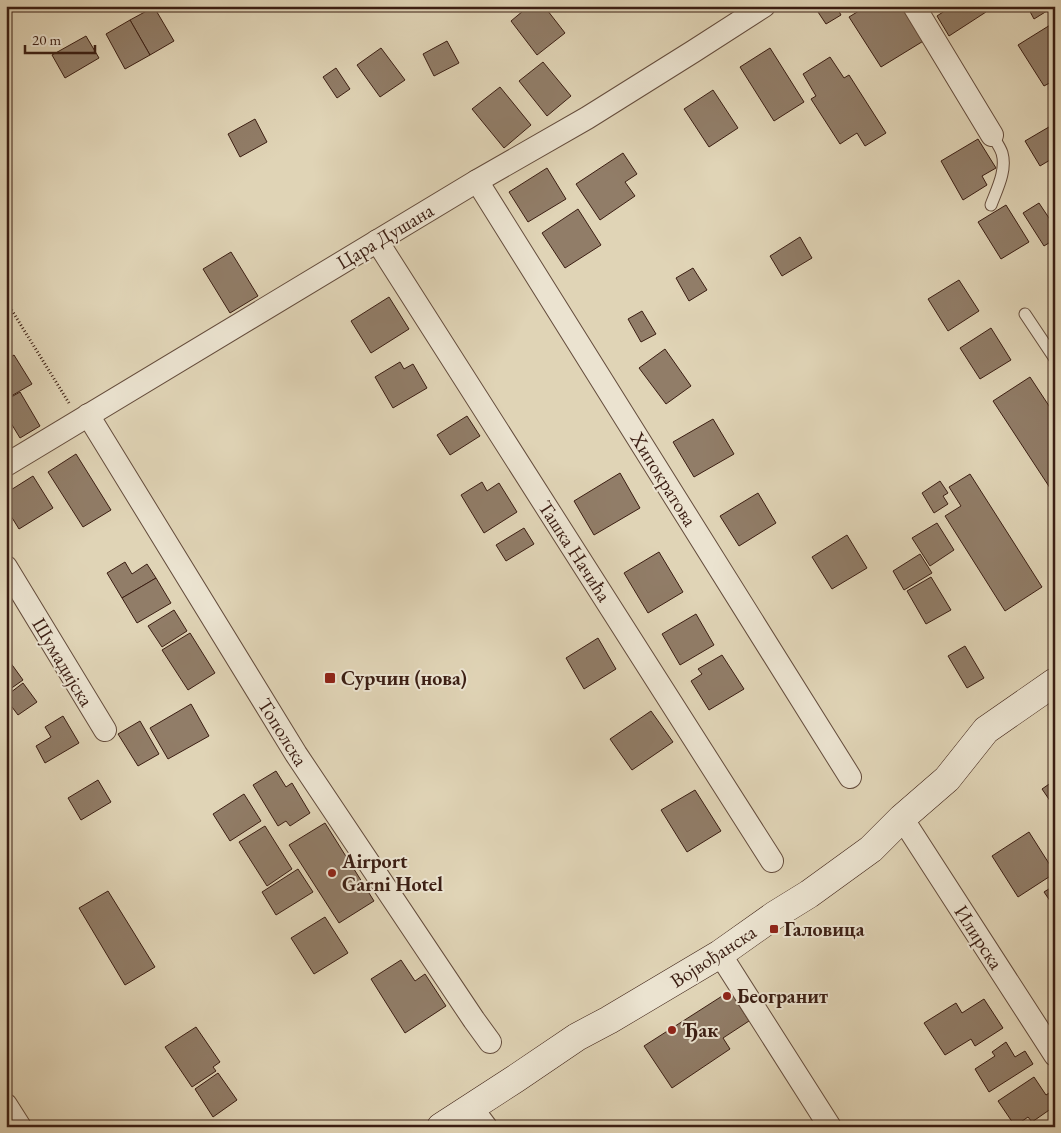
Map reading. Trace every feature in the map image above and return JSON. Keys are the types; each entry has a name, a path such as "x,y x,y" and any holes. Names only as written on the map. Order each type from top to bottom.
{"main road":[{"name":"Војвођанска","path":"441,1127 478,1117 515,1079 577,1037 618,1015 720,954 871,849 902,818 947,779 986,730 1055,682"}],"street":[{"name":"Цара Душана","path":"6,465 477,180 586,118 764,6"},
{"path":"914,6 992,135"},
{"name":"Хипократова","path":"477,180 850,778"},
{"name":"Ташка Начића","path":"377,241 772,861"},
{"name":"Тополска","path":"84,418 296,754 490,1042"},
{"name":"Шумадијска","path":"6,567 105,730"},
{"name":"Илирска","path":"902,818 1055,1055"},
{"path":"720,954 830,1127"},
{"path":"6,1105 20,1127"}],"lane":[{"path":"991,205 1004,165 1002,152 992,135"},
{"path":"1025,314 1055,360"}],"path":[{"path":"6,301 84,418"}],"building":[{"path":"529,6 544,6 565,33 537,55 511,21"},
{"path":"814,6 836,6 841,15 826,24"},
{"path":"867,6 904,6 925,40 881,67 849,17"},
{"path":"952,6 983,6 986,12 949,36 937,16"},
{"path":"1027,6 1055,6 1034,19"},
{"path":"154,7 174,41 150,55 130,20"},
{"path":"130,20 150,55 125,69 106,34"},
{"path":"1055,22 1055,80 1044,86 1018,45"},
{"path":"86,36 99,58 65,78 52,55"},
{"path":"447,41 459,63 434,76 423,54"},
{"path":"381,48 405,80 380,97 357,65"},
{"path":"770,48 804,102 774,121 740,67"},
{"path":"830,57 844,78 849,75 886,133 865,146 857,133 840,144 811,99 816,96 803,74"},
{"path":"543,62 571,96 547,116 519,81"},
{"path":"336,68 350,89 337,98 323,77"},
{"path":"500,87 531,125 504,148 472,109"},
{"path":"713,90 738,128 709,147 684,109"},
{"path":"255,119 267,142 240,157 228,134"},
{"path":"1054,124 1055,157 1040,166 1025,141"},
{"path":"978,139 996,168 982,176 987,185 963,200 941,161"},
{"path":"623,153 637,174 625,182 635,196 600,220 576,184"},
{"path":"547,168 566,199 528,222 509,192"},
{"path":"1039,203 1055,227 1055,239 1044,246 1023,213"},
{"path":"1006,205 1029,242 1001,259 978,222"},
{"path":"578,209 601,245 565,268 542,233"},
{"path":"800,237 812,258 782,276 770,256"},
{"path":"231,252 258,296 230,313 203,269"},
{"path":"693,268 707,290 689,301 676,278"},
{"path":"959,280 979,311 948,331 928,299"},
{"path":"389,297 409,329 371,353 351,321"},
{"path":"642,311 656,334 641,342 628,319"},
{"path":"991,328 1011,360 980,379 960,348"},
{"path":"665,349 691,386 666,404 639,368"},
{"path":"14,355 32,384 6,399 6,360"},
{"path":"400,362 404,369 413,364 427,388 393,408 375,377"},
{"path":"1030,377 1055,415 1054,494 993,401"},
{"path":"20,392 40,426 20,438 6,415 6,400"},
{"path":"467,416 480,436 450,455 437,435"},
{"path":"713,419 734,454 694,477 673,442"},
{"path":"76,454 111,510 83,527 48,472"},
{"path":"620,473 640,508 594,535 574,501"},
{"path":"970,474 1042,587 1005,611 945,516 961,506 949,487"},
{"path":"33,476 53,508 19,529 6,508 6,493"},
{"path":"940,481 948,493 943,496 948,504 934,513 922,493"},
{"path":"482,482 487,491 499,483 517,512 484,533 461,495"},
{"path":"758,493 776,523 739,546 720,516"},
{"path":"937,523 954,550 930,566 912,538"},
{"path":"524,528 534,544 506,561 496,545"},
{"path":"847,535 867,568 832,589 812,557"},
{"path":"659,552 683,592 648,613 624,573"},
{"path":"920,554 932,573 904,590 893,571"},
{"path":"125,562 132,574 147,564 156,578 122,598 107,573"},
{"path":"931,577 951,610 926,624 907,591"},
{"path":"156,578 171,603 137,623 122,598"},
{"path":"174,610 187,631 162,647 148,626"},
{"path":"696,614 714,645 680,665 662,634"},
{"path":"190,633 215,673 188,690 162,650"},
{"path":"598,638 616,669 584,689 566,658"},
{"path":"965,646 984,678 967,688 948,656"},
{"path":"722,655 744,689 709,710 691,681 702,674 698,669"},
{"path":"10,662 23,680 6,692 6,664"},
{"path":"23,683 37,702 18,715 6,699 6,696"},
{"path":"191,704 209,736 168,759 150,728"},
{"path":"651,711 673,742 632,770 610,739"},
{"path":"63,716 79,743 45,763 36,746 51,737 45,727"},
{"path":"140,721 159,754 138,766 118,734"},
{"path":"276,771 286,787 292,783 310,813 290,826 286,821 278,826 253,785"},
{"path":"98,780 111,802 81,820 68,798"},
{"path":"1055,780 1055,808 1042,789"},
{"path":"695,790 721,831 687,852 661,810"},
{"path":"244,794 261,821 230,841 213,814"},
{"name":"Airport Garni Hotel","path":"325,823 374,901 339,923 289,845"},
{"path":"265,826 292,869 267,886 239,842"},
{"path":"1029,832 1055,873 1018,897 992,856"},
{"path":"298,869 313,892 276,915 262,892"},
{"path":"1055,885 1055,908 1044,892"},
{"path":"108,891 155,967 125,985 79,908"},
{"path":"325,917 348,953 314,974 291,938"},
{"path":"401,960 415,981 425,974 446,1006 405,1033 371,979"},
{"path":"730,991 749,1021 723,1038 730,1049 672,1088 644,1046"},
{"path":"984,999 1003,1028 975,1046 971,1039 945,1055 924,1023 956,1003 962,1013"},
{"path":"196,1027 220,1062 213,1067 216,1071 192,1087 165,1047"},
{"path":"1006,1042 1015,1057 1025,1051 1033,1064 989,1092 975,1069 995,1056 992,1052"},
{"path":"218,1073 237,1100 213,1117 195,1089"},
{"path":"1034,1077 1046,1095 1055,1089 1055,1106 1032,1122 1028,1117 1015,1126 998,1101"}],"place":[{"name":"Сурчин (нова)","path":"330,678"},
{"name":"Airport Garni Hotel","path":"332,873"},
{"name":"Галовица","path":"774,929"},
{"name":"Београнит","path":"727,996"},
{"name":"Ђак","path":"672,1030"}]}
